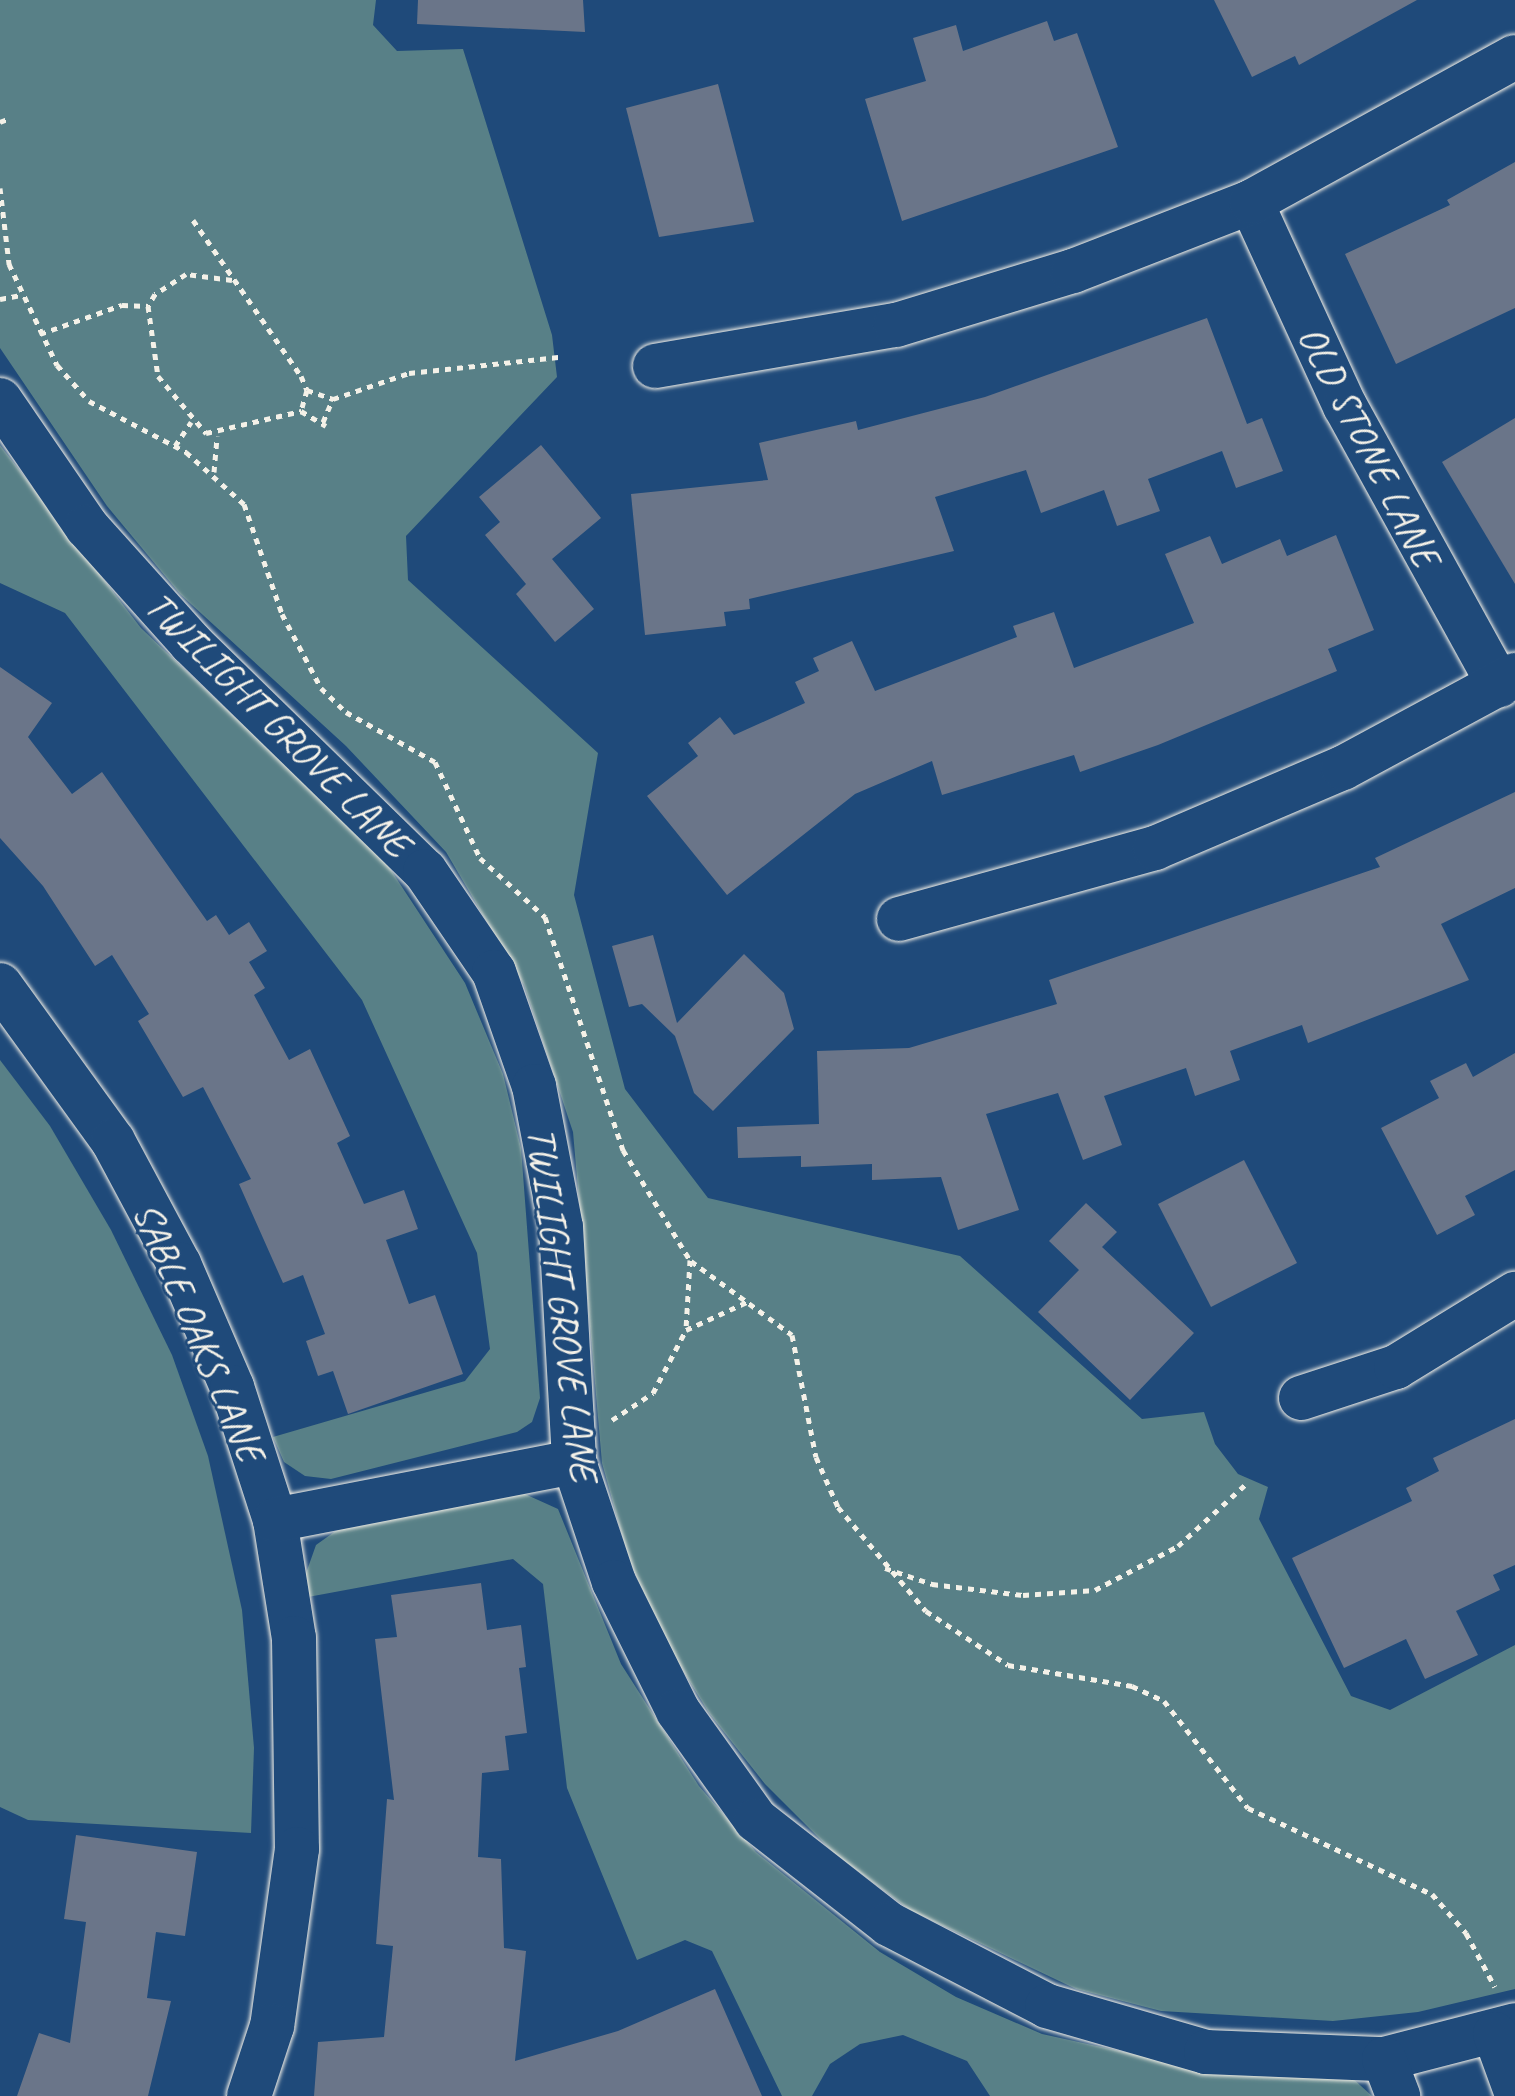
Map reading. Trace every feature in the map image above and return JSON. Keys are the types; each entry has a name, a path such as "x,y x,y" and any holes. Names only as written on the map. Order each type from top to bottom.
{"street":[{"path":"655,366 896,325 1073,271 1251,202 1515,57"},
{"name":"OLD STONE LANE","path":"1251,202 1366,447 1507,680"},
{"name":"TWILIGHT GROVE LANE","path":"0,400 87,527 191,643 425,871 494,972 534,1086 561,1227 574,1462 614,1582 678,1711 756,1820 889,1924 1047,2006 1206,2052 1391,2078 1505,2029"},
{"path":"899,919 1155,848 1343,768 1507,680"},
{"name":"SABLE OAKS LANE","path":"0,985 113,1141 179,1264 232,1387 275,1520 294,1638 297,1849 272,2026 249,2096"},
{"path":"1301,1398 1396,1367 1515,1294"},
{"path":"275,1520 574,1462"},
{"path":"1505,2029 1515,2089"}],"path":[{"path":"0,122 8,119"},
{"path":"0,188 5,244 20,295 40,334 89,401 175,446 214,473 217,436"},
{"path":"193,220 307,390 333,399 409,373 558,357"},
{"path":"40,334 122,305 148,306 186,274 232,280"},
{"path":"0,299 20,295"},
{"path":"148,306 158,376 191,422 217,436 301,411 324,424 333,399"},
{"path":"301,411 307,390"},
{"path":"175,446 191,422"},
{"path":"596,1423 644,1404 686,1330 690,1260 792,1335 816,1457 850,1527 926,1611 989,1656 1054,1678 1144,1689 1164,1701 1248,1808 1432,1894 1466,1933 1493,1982"},
{"path":"686,1330 748,1302"},
{"path":"884,1568 932,1584 1081,1593 1160,1558 1247,1483"}],"green space":[{"path":"0,0 376,0 373,25 397,51 463,49 552,335 557,377 406,536 408,580 598,753 574,895 625,1089 708,1198 960,1256 1142,1419 1204,1412 1215,1444 1238,1474 1268,1487 1259,1519 1351,1696 1390,1710 1515,1645 1515,1989 1418,2012 1333,2021 1161,2011 1076,1989 910,1910 834,1853 765,1784 709,1713 663,1638 628,1557 602,1463 573,1132 524,985 446,852 346,746 180,594 107,506 0,348"},
{"path":"0,445 141,628 383,858 465,983 503,1074 521,1148 540,1398 532,1422 517,1432 331,1479 305,1476 284,1462 273,1437 465,1381 490,1349 477,1253 362,1000 65,613 0,583"},
{"path":"0,1060 50,1126 111,1230 172,1355 208,1456 242,1610 254,1748 251,1833 28,1820 0,1807"},
{"path":"516,1490 558,1509 621,1664 699,1786 756,1852 880,1952 956,1997 1042,2034 1211,2071 1349,2075 1372,2096 990,2096 967,2061 903,2035 860,2044 830,2064 812,2096 782,2096 712,1951 685,1940 637,1960 567,1788 543,1584 513,1559 308,1597 305,1576 316,1545 337,1530"}],"building":[{"path":"418,0 583,0 585,32 417,24"},
{"path":"1214,0 1417,0 1299,65 1295,56 1252,77"},
{"path":"1047,21 1054,41 1077,33 1118,147 902,221 865,99 926,81 913,38 956,25 963,51"},
{"path":"718,84 754,222 659,237 626,108"},
{"path":"1515,162 1515,308 1396,364 1345,254 1450,205 1447,200"},
{"path":"1207,318 1247,424 1262,418 1283,471 1236,488 1222,451 1148,479 1160,511 1117,526 1104,490 1041,513 1026,470 935,497 954,551 749,599 750,609 724,612 726,626 645,635 631,494 768,480 759,443 856,421 858,430 985,397"},
{"path":"1515,418 1515,584 1442,462"},
{"path":"541,445 601,518 552,559 594,609 555,642 516,594 526,584 485,535 500,522 479,497"},
{"path":"1336,535 1374,630 1328,649 1337,671 1158,745 1080,772 1074,755 942,795 932,761 855,794 727,895 647,796 698,756 688,743 720,717 734,735 805,703 795,682 819,671 813,658 852,641 875,691 1017,637 1013,626 1054,612 1074,668 1194,623 1165,554 1210,536 1222,564 1280,539 1287,556"},
{"path":"0,667 52,703 28,737 72,794 102,772 207,921 216,915 229,935 249,922 267,951 249,962 265,988 254,995 289,1060 310,1049 350,1136 337,1143 364,1204 404,1190 418,1229 386,1240 409,1304 435,1295 463,1374 348,1414 333,1371 318,1376 306,1341 325,1334 303,1275 283,1283 239,1184 251,1179 203,1087 183,1097 138,1021 149,1014 112,955 95,966 43,886 0,838"},
{"path":"1515,792 1515,888 1441,924 1469,980 1308,1043 1302,1025 1230,1051 1240,1080 1195,1096 1186,1068 1104,1096 1122,1145 1083,1160 1058,1093 986,1114 1019,1210 958,1230 941,1177 872,1180 872,1164 801,1167 801,1156 738,1158 737,1127 819,1124 817,1051 909,1048 1057,1004 1049,980 1380,867 1375,858"},
{"path":"653,935 677,1023 744,954 784,993 794,1029 713,1111 694,1093 675,1036 642,1004 629,1007 612,946"},
{"path":"1515,1053 1515,1170 1465,1196 1475,1215 1437,1235 1381,1128 1439,1098 1430,1081 1466,1063 1473,1077"},
{"path":"1244,1160 1297,1263 1211,1307 1158,1204"},
{"path":"1086,1203 1117,1232 1102,1247 1194,1333 1130,1400 1038,1312 1079,1270 1049,1241"},
{"path":"1515,1419 1515,1565 1493,1575 1500,1590 1456,1611 1478,1655 1425,1679 1406,1639 1344,1668 1292,1558 1412,1501 1406,1488 1439,1471 1433,1458"},
{"path":"481,1583 487,1630 521,1625 526,1667 519,1668 527,1733 505,1736 509,1770 482,1773 478,1857 501,1859 504,1948 526,1951 515,2061 618,2031 715,1989 762,2096 314,2096 318,2042 384,2037 393,1946 376,1944 387,1799 394,1800 375,1639 397,1637 391,1595"},
{"path":"76,1835 197,1852 185,1936 156,1932 147,1998 171,2001 148,2096 17,2096 39,2033 70,2043 86,1922 64,1919"}]}
